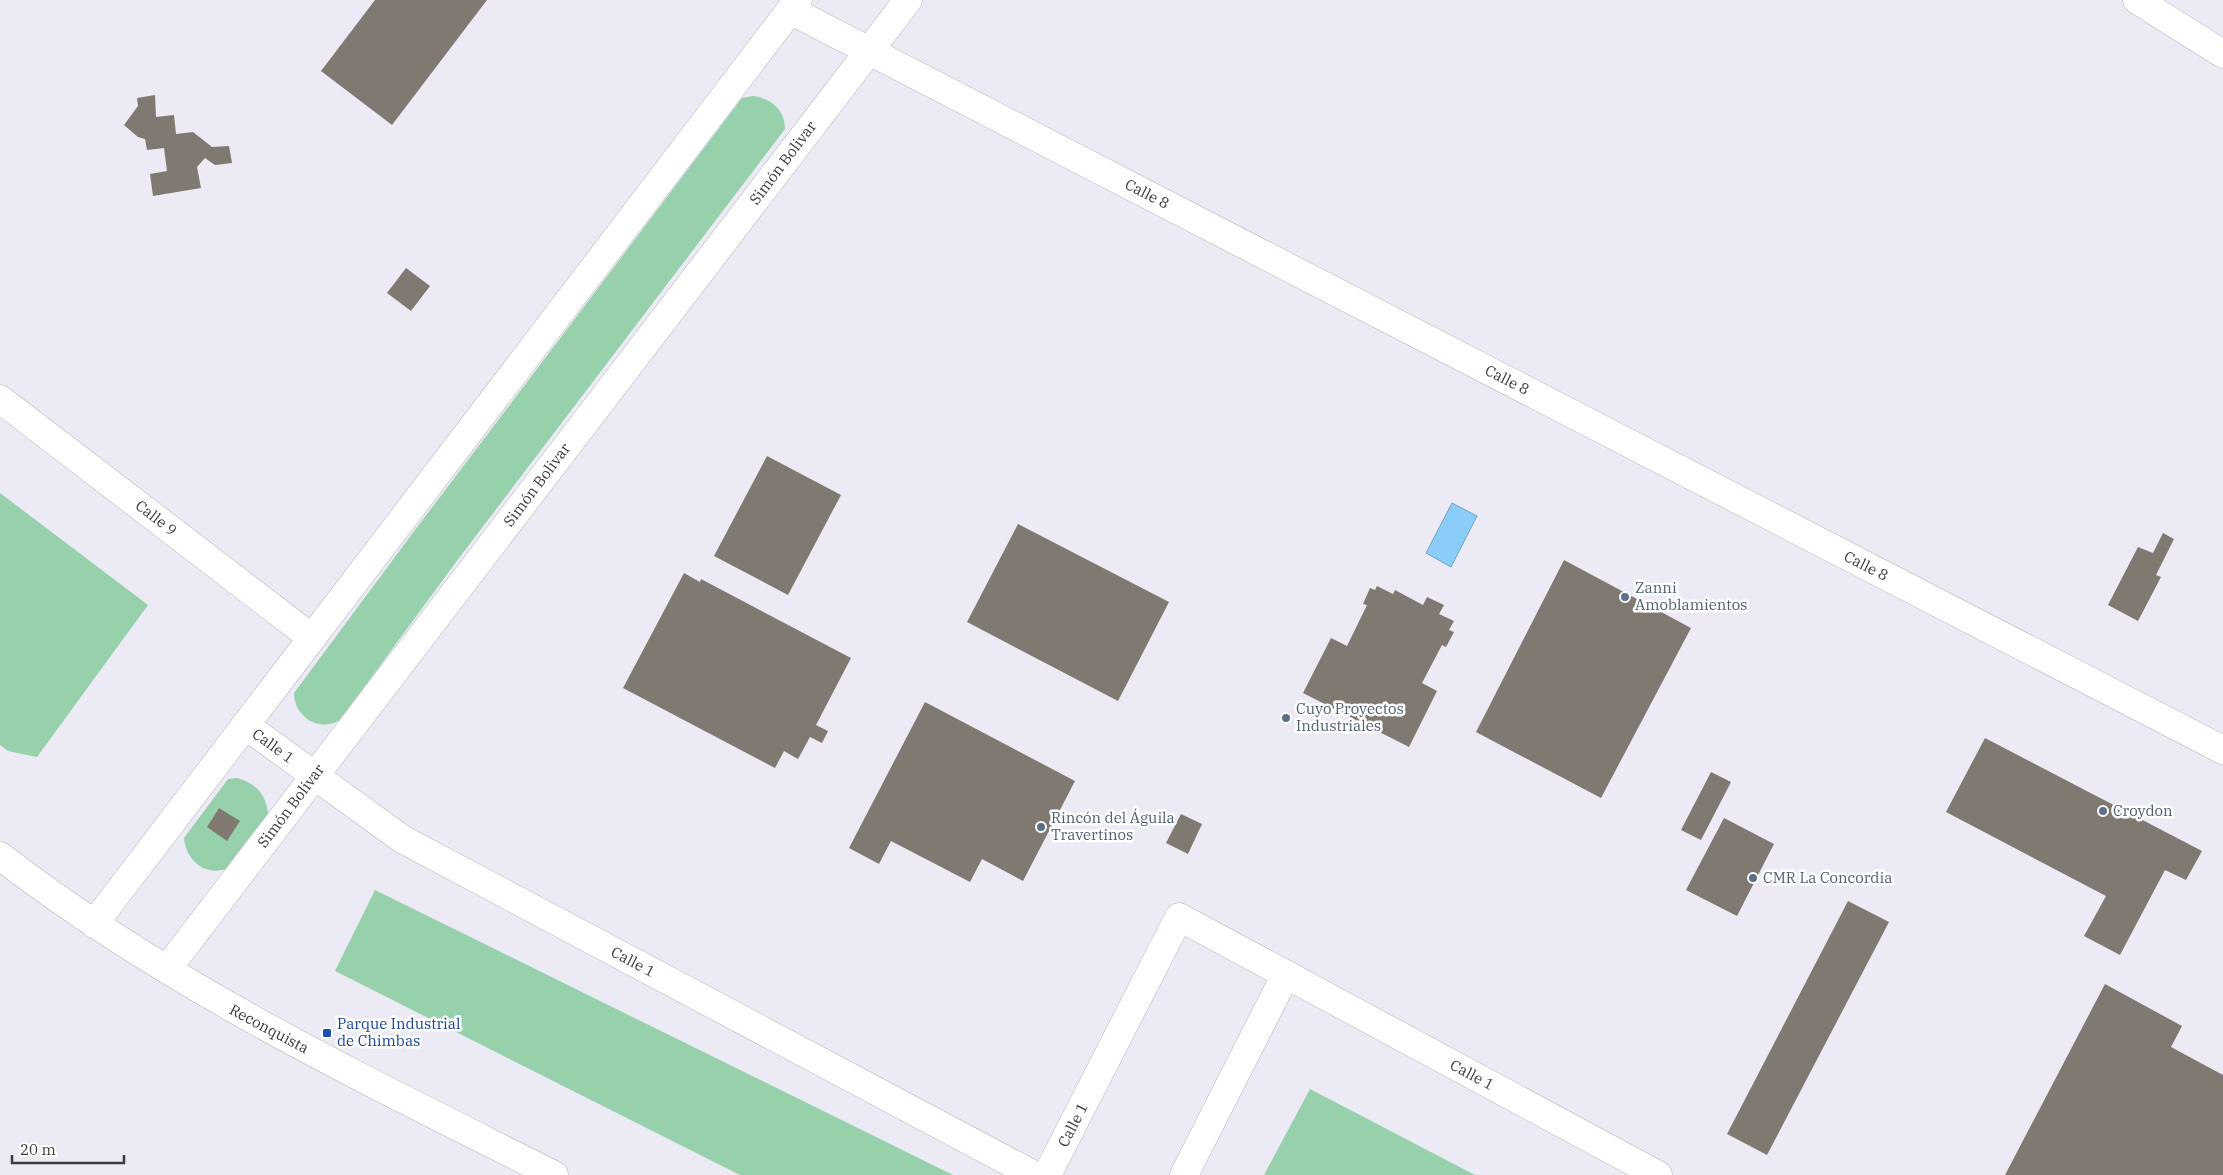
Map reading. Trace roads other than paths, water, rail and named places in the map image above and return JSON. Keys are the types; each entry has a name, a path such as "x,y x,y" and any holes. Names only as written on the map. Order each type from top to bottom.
{"street":[{"name":"Simón Bolivar","path":"167,969 908,0"},
{"path":"2137,0 2223,54"},
{"name":"Calle 8","path":"794,5 870,50 2223,750"},
{"path":"94,924 794,5"},
{"name":"Calle 9","path":"0,399 312,638"},
{"name":"Calle 1","path":"245,726 402,839 1034,1175"},
{"name":"Reconquista","path":"0,856 94,924 268,1029 554,1175"},
{"name":"Calle 1","path":"1047,1175 1179,917 1658,1175"},
{"path":"1184,1175 1286,974"}],"water":[{"path":"1452,503 1477,516 1451,567 1426,553"}],"place":[{"name":"Zanni Amoblamientos","path":"1625,597"},
{"name":"Cuyo Proyectos Industriales","path":"1286,718"},
{"name":"Croydon","path":"2103,811"},
{"name":"Rincón del Águila Travertinos","path":"1041,827"},
{"name":"CMR La Concordia","path":"1753,878"},
{"name":"Parque Industrial de Chimbas","path":"327,1033"}]}
